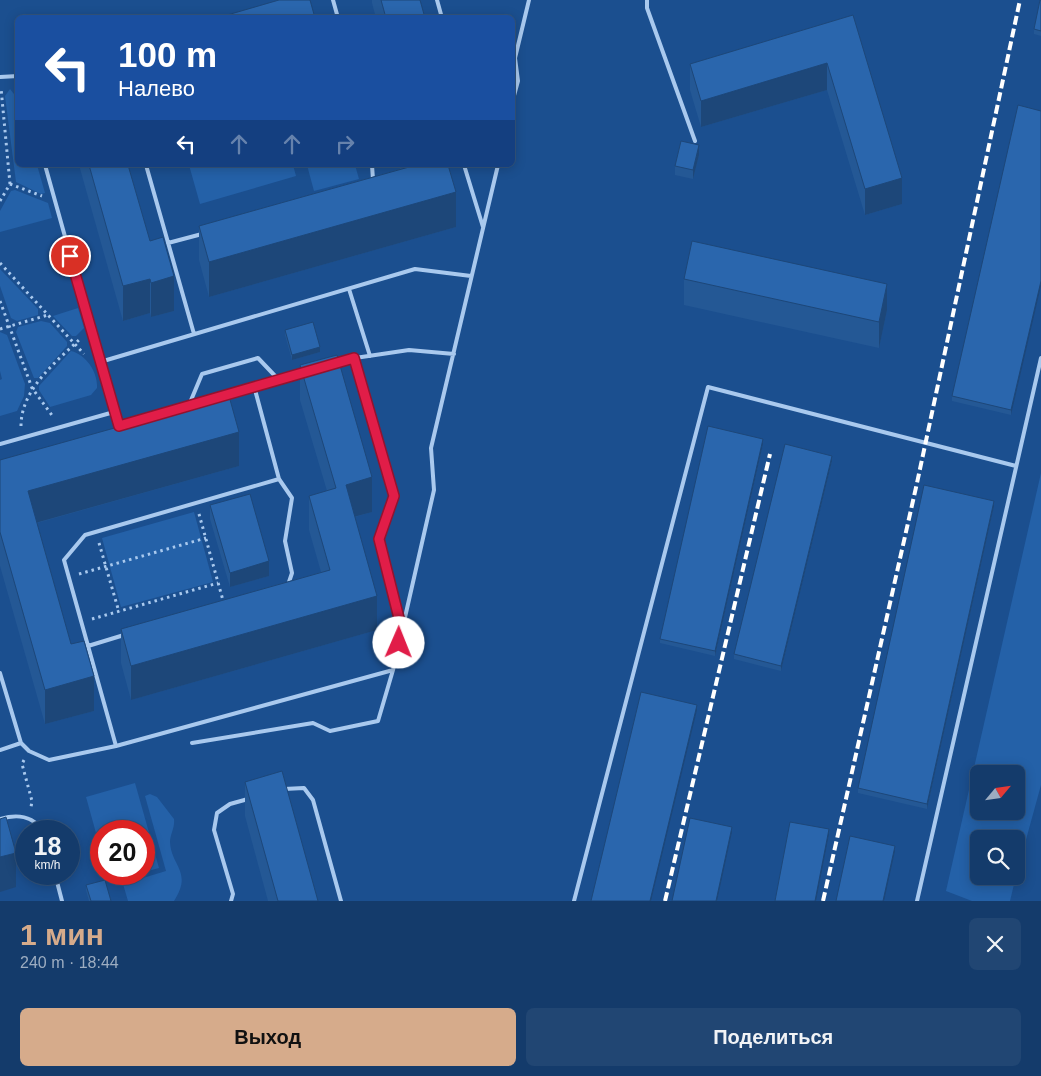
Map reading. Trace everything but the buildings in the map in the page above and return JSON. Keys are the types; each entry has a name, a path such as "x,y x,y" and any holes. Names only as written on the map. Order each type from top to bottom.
{"lane":[{"path":"333,0 337,15"},
{"path":"437,0 441,15"},
{"path":"515,92 518,81 515,58 529,0"},
{"path":"647,0 647,8 695,141"},
{"path":"0,77 15,76"},
{"path":"46,167 119,426"},
{"path":"147,167 194,334"},
{"path":"367,188 373,182 372,167"},
{"path":"465,167 484,230"},
{"path":"192,743 313,723 330,731 378,721 393,670 434,490 431,448 498,167"},
{"path":"168,243 206,233"},
{"path":"100,362 415,269 471,276"},
{"path":"349,289 370,356"},
{"path":"326,366 354,358 409,350 454,354"},
{"path":"189,405 202,374 258,358 278,379"},
{"path":"354,358 394,496 379,539 402,630"},
{"path":"917,901 1041,358"},
{"path":"116,431 119,426 307,371"},
{"path":"254,386 279,479 292,498 285,541 292,573 289,585 284,588"},
{"path":"574,901 708,387 1016,466"},
{"path":"0,444 114,412"},
{"path":"116,746 64,560 85,535 279,479"},
{"path":"88,646 134,632"},
{"path":"0,673 21,743 29,751 49,760 116,746 393,670"},
{"path":"0,750 21,743"},
{"path":"277,791 304,788 313,800 341,901"},
{"path":"231,901 232,894 214,830 218,813 230,804 258,796"},
{"path":"0,819 12,816 29,818"},
{"path":"58,885 62,901"}],"path":[{"path":"0,82 10,184 0,201"},
{"path":"10,184 55,201"},
{"path":"0,263 86,356"},
{"path":"0,301 32,388 61,427"},
{"path":"0,329 48,315"},
{"path":"21,438 21,413 32,388 91,329"},
{"path":"196,503 225,606"},
{"path":"96,532 119,612"},
{"path":"68,577 206,538"},
{"path":"82,622 218,583"},
{"path":"29,751 22,764 32,801 29,818"}],"shaded area":[{"path":"10,89 15,95 15,167 38,167 45,193 41,194 16,182 5,96"},
{"path":"190,167 294,167 296,176 200,204"},
{"path":"308,167 356,167 359,179 314,191"},
{"path":"15,190 48,203 52,218 0,232 0,211 11,191"},
{"path":"0,269 38,309 38,315 17,321 11,318 0,286"},
{"path":"78,308 84,328 76,336 72,336 53,316"},
{"path":"41,321 50,323 67,342 67,346 38,378 34,378 16,332 18,327"},
{"path":"0,332 7,335 25,384 24,396 17,411 0,416 0,380 2,379 0,371"},
{"path":"71,351 82,356 90,365 96,376 97,388 91,395 50,407 39,390 39,386"},
{"path":"1041,473 1041,785 1025,843 1025,830 970,830 970,885 1014,885 1010,901 972,901 946,891 970,785 970,820 1025,820 1025,765 975,765"},
{"path":"194,512 213,582 121,607 102,538"},
{"path":"135,783 145,820 92,820 86,797"},
{"path":"150,794 157,797 174,819 170,842 171,850 180,870 182,883 174,901 128,901 123,885 155,885 155,874 166,871 155,832 155,820 152,820 145,796"},
{"path":"155,854 159,868 155,869"}],"railway":[{"path":"823,901 917,483 1020,0"},
{"path":"665,901 770,454"}],"route":[{"path":"70,256 119,426 354,358 394,496 379,539 402,630 399,643"}]}
